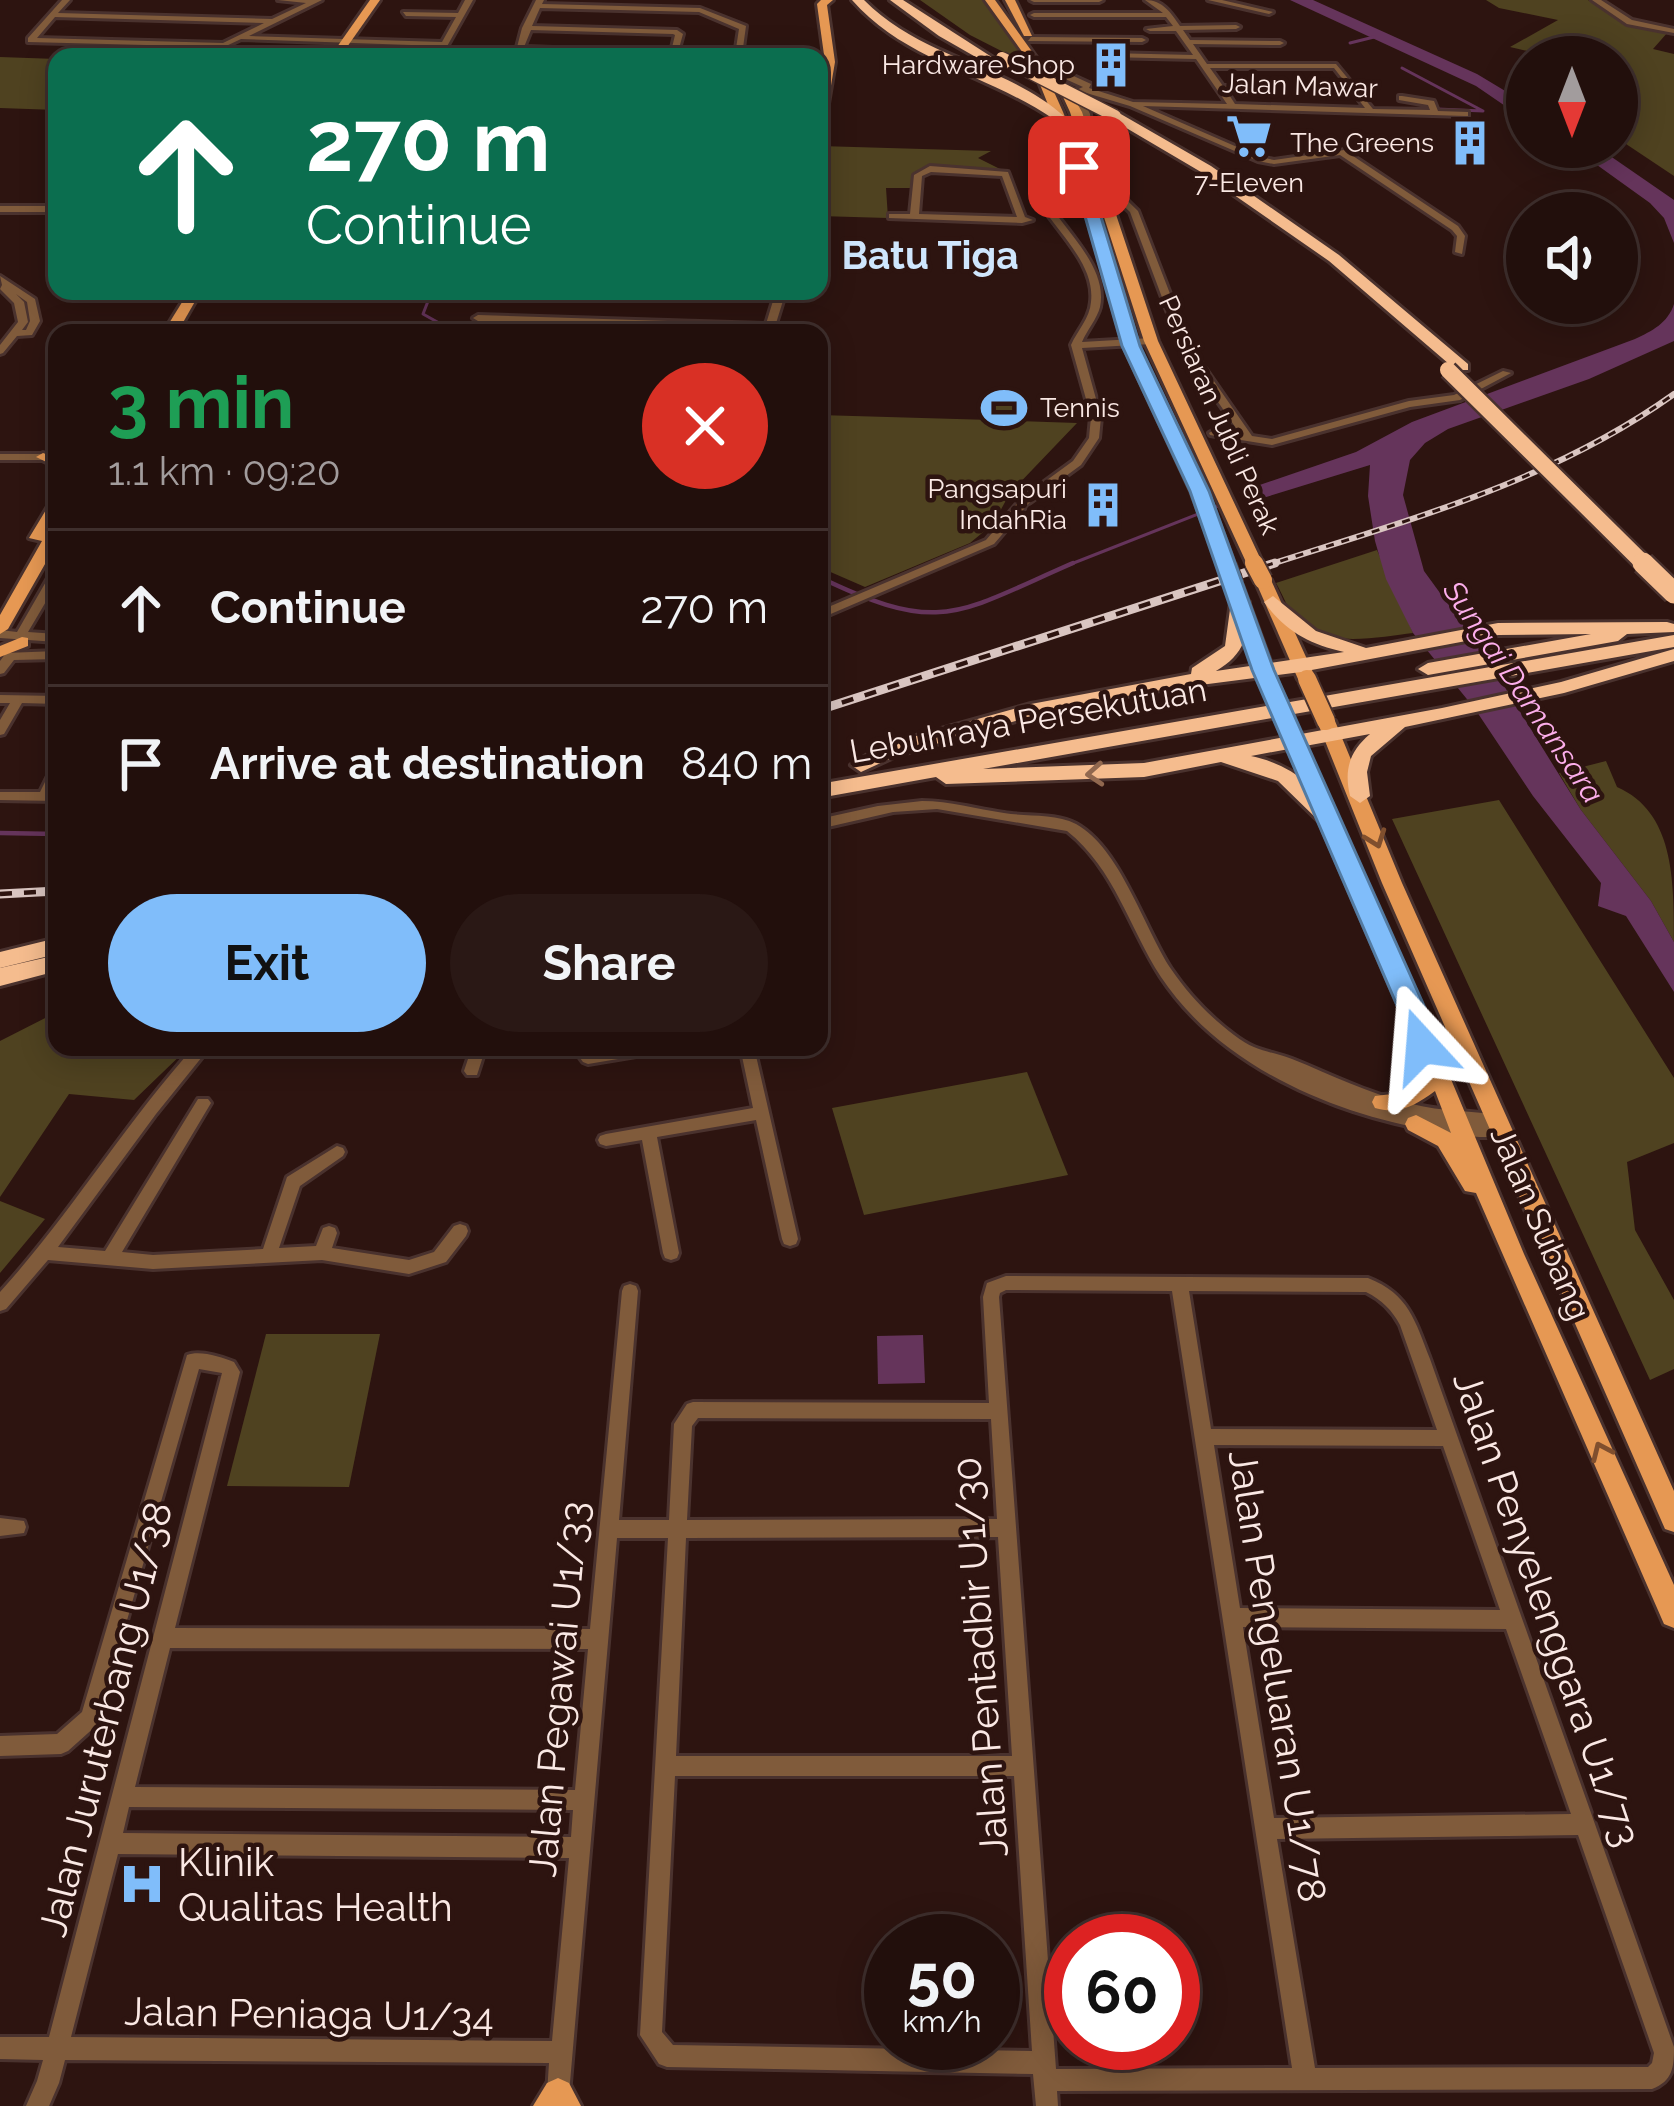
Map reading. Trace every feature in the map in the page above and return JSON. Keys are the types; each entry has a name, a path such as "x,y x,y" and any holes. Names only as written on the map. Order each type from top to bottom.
{"highway":[{"path":"858,0 881,24 1059,117"},
{"path":"896,0 1109,117 1320,262 1455,369 1674,571"},
{"path":"910,0 997,59"},
{"path":"1455,369 1674,592"},
{"path":"1180,681 1231,655 1240,641 1237,594"},
{"path":"1273,602 1286,622 1310,637 1332,645 1379,649"},
{"path":"870,772 891,750 1038,708 1180,681 1304,673 1379,649 1498,629 1672,632"},
{"name":"Lebuhraya Persekutuan","path":"828,774 870,772 1672,632"},
{"path":"1144,770 1290,732 1408,719 1564,687 1674,655"},
{"path":"1360,796 1354,776 1357,758 1376,738 1408,719"},
{"path":"870,772 1006,779 1229,761 1266,764 1292,777 1326,816"},
{"name":"Lebuhraya Persekutuan","path":"828,788 870,772"},
{"path":"0,959 48,948"},
{"path":"0,977 48,965"}],"main road":[{"path":"351,41 379,0"},
{"path":"814,0 817,48"},
{"path":"828,0 822,4 828,73"},
{"name":"Persiaran Jubli Perak","path":"990,0 1038,68 1059,117 1079,167 1130,342 1199,491 1290,732"},
{"name":"Persiaran Jubli Perak","path":"1010,1 1030,26 1076,112 1151,341 1328,727"},
{"path":"0,635 48,523"},
{"path":"0,601 48,541"},
{"name":"Jalan Subang","path":"1328,727 1392,883 1674,1520"},
{"name":"Jalan Subang","path":"1290,732 1512,1254 1674,1615"},
{"path":"1383,1102 1405,1101 1427,1086 1415,1017"},
{"path":"1416,1124 1446,1140 1512,1254"},
{"path":"1657,1479 1674,1504"}],"street":[{"path":"66,0 31,40 219,45 253,34 317,0"},
{"path":"282,0 317,0"},
{"path":"443,48 469,0"},
{"path":"1030,26 1034,0 1099,0"},
{"path":"1149,0 1168,15 1232,104"},
{"path":"1212,0 1269,12"},
{"path":"1595,0 1630,22 1674,32"},
{"path":"518,48 538,3 670,4 712,11 739,24 744,33 742,48"},
{"path":"406,14 461,15"},
{"path":"52,15 274,21"},
{"path":"1030,26 1168,15"},
{"path":"1030,26 1074,22"},
{"path":"1030,26 1142,40"},
{"path":"1150,29 1237,27"},
{"path":"526,28 674,32 679,34 676,48"},
{"path":"253,34 447,41"},
{"path":"253,34 351,41"},
{"path":"1188,42 1280,43"},
{"path":"1107,55 1336,66 1370,110"},
{"path":"1202,60 1218,58"},
{"path":"1053,70 1267,162 1328,152 1349,155 1456,227 1463,253"},
{"path":"1214,76 1227,76"},
{"path":"1224,88 1269,88"},
{"path":"1090,154 1087,114 1078,90 1136,103"},
{"path":"1402,98 1431,103 1435,112"},
{"name":"Jalan Mawar","path":"1136,103 1466,113"},
{"path":"828,611 990,542 1025,501 1077,463 1094,438 1096,417 1077,341 1096,307 1092,270 1050,219 1035,180 1048,171 1079,167"},
{"path":"914,218 918,175 930,169 1005,174 1022,220"},
{"path":"1099,178 1135,213 1186,348 1249,439"},
{"path":"3,208 48,207"},
{"path":"1110,214 1135,213"},
{"path":"892,216 1050,219"},
{"path":"1076,248 1101,240"},
{"path":"0,351 17,333 29,333 34,327 32,301 3,288"},
{"path":"478,318 624,324"},
{"path":"1077,341 1151,341"},
{"path":"1214,433 1271,442 1409,404 1456,398 1507,373"},
{"path":"1203,450 1206,437 1229,411"},
{"path":"0,457 48,459"},
{"path":"0,670 48,590"},
{"path":"0,635 48,652"},
{"path":"0,699 48,700"},
{"path":"0,731 18,699"},
{"path":"0,796 48,797"},
{"path":"828,822 922,805 1069,826 1095,848 1169,978 1201,1014 1273,1070 1330,1097 1416,1124 1499,1125"},
{"path":"0,1304 195,1056"},
{"path":"472,1072 476,1056"},
{"path":"588,1058 600,1056"},
{"path":"749,1056 790,1240"},
{"path":"1258,1056 1280,1059 1329,1083 1461,1127"},
{"path":"110,1258 203,1103"},
{"path":"606,1140 762,1113"},
{"path":"648,1133 671,1253"},
{"path":"269,1256 293,1182 337,1152"},
{"path":"44,1253 153,1262 322,1253 409,1267 440,1257 460,1231"},
{"path":"322,1253 329,1233"},
{"name":"Jalan Pentadbir U1/30","path":"1047,2106 991,1297 994,1288 1006,1283 1180,1284"},
{"name":"Jalan Penyelenggara U1/73","path":"665,1766 651,2036 667,2056 1305,2079 1652,2078 1662,2069 1665,2053 1400,1303 1368,1285 1180,1284"},
{"name":"Jalan Pengeluaran U1/78","path":"1180,1284 1305,2079"},
{"name":"Jalan Pegawai U1/33","path":"558,2102 630,1291"},
{"name":"Jalan Juruterbang U1/38","path":"0,1746 62,1744 90,1718 193,1360 222,1365 231,1372 47,2094 38,2106"},
{"path":"999,1411 693,1410 682,1424 665,1766 1023,1766"},
{"path":"1204,1437 1448,1438"},
{"path":"608,1529 1007,1528"},
{"path":"1232,1617 1512,1620"},
{"path":"164,1638 598,1639"},
{"path":"122,1797 584,1800"},
{"path":"1266,1829 1584,1824"},
{"path":"110,1843 580,1848"},
{"name":"Jalan Peniaga U1/34","path":"0,2048 561,2052"}],"shaded area":[{"path":"920,0 985,0 1021,61 970,35"},
{"path":"1290,0 1313,0 1477,74 1506,91 1506,107 1476,86"},
{"path":"1486,0 1588,0 1622,21 1668,32 1653,49 1674,54 1674,176 1638,152 1638,36 1530,36 1558,20 1499,8"},
{"path":"0,57 48,59 48,110 0,108"},
{"path":"828,146 991,151 978,158 1002,170 925,168 914,174 917,188 886,188 888,218 828,216"},
{"path":"1601,168 1628,168 1674,200 1674,243 1664,218"},
{"path":"1674,304 1674,341 1589,379 1448,429 1425,443 1410,460 1403,495 1424,571 1483,652 1581,810 1651,901 1674,942 1674,992 1626,916 1598,906 1601,883 1533,796 1475,709 1413,633 1386,579 1375,541 1368,496 1370,465 1253,501 1239,492 1356,452 1412,422 1635,339 1664,321"},
{"path":"991,396 1017,396 1018,421 1077,423 1010,493 993,524 970,543 865,587 828,571 828,415 991,420"},
{"path":"1377,550 1413,633 1333,638 1294,617 1276,583"},
{"path":"1606,761 1617,787 1636,798 1660,830 1671,872 1674,942 1651,901 1581,810 1559,773"},
{"path":"1499,800 1674,1078 1674,1143 1627,1162 1635,1230 1674,1300 1674,1369 1650,1380 1392,819"},
{"path":"48,1017 48,1056 180,1056 134,1100 69,1094 0,1197 0,1041"},
{"path":"1027,1072 1068,1175 864,1215 832,1108"},
{"path":"0,1201 45,1219 0,1273"},
{"path":"266,1334 380,1334 349,1487 227,1486"},
{"path":"923,1335 925,1383 878,1384 877,1336"}],"waterway":[{"path":"1350,43 1374,37"},
{"path":"1402,68 1483,111 1437,109"},
{"path":"428,300 423,314 441,324"},
{"path":"1068,565 1221,505"},
{"path":"1068,565 1073,563"},
{"path":"828,581 894,607 948,611 1001,595 1068,565"},
{"path":"0,833 48,834"}],"railway":[{"path":"1265,566 1425,515 1528,475 1627,425 1674,394"},
{"path":"828,707 1275,563"},
{"path":"0,894 48,891"}],"place":[{"name":"Hardware Shop","path":"1111,65"},
{"name":"7-Eleven","path":"1249,136"},
{"name":"The Greens","path":"1470,143"},
{"name":"Tennis","path":"1004,408"},
{"name":"Pangsapuri IndahRia","path":"1103,505"},
{"name":"Klinik Qualitas Health","path":"142,1884"}],"district":[{"name":"Batu Tiga","path":"930,255"}],"route":[{"path":"1079,167 1131,346 1199,491 1263,670 1415,1017 1422,1046"}],"water label":[{"name":"Sungai Damansara","path":"1523,692"}]}
